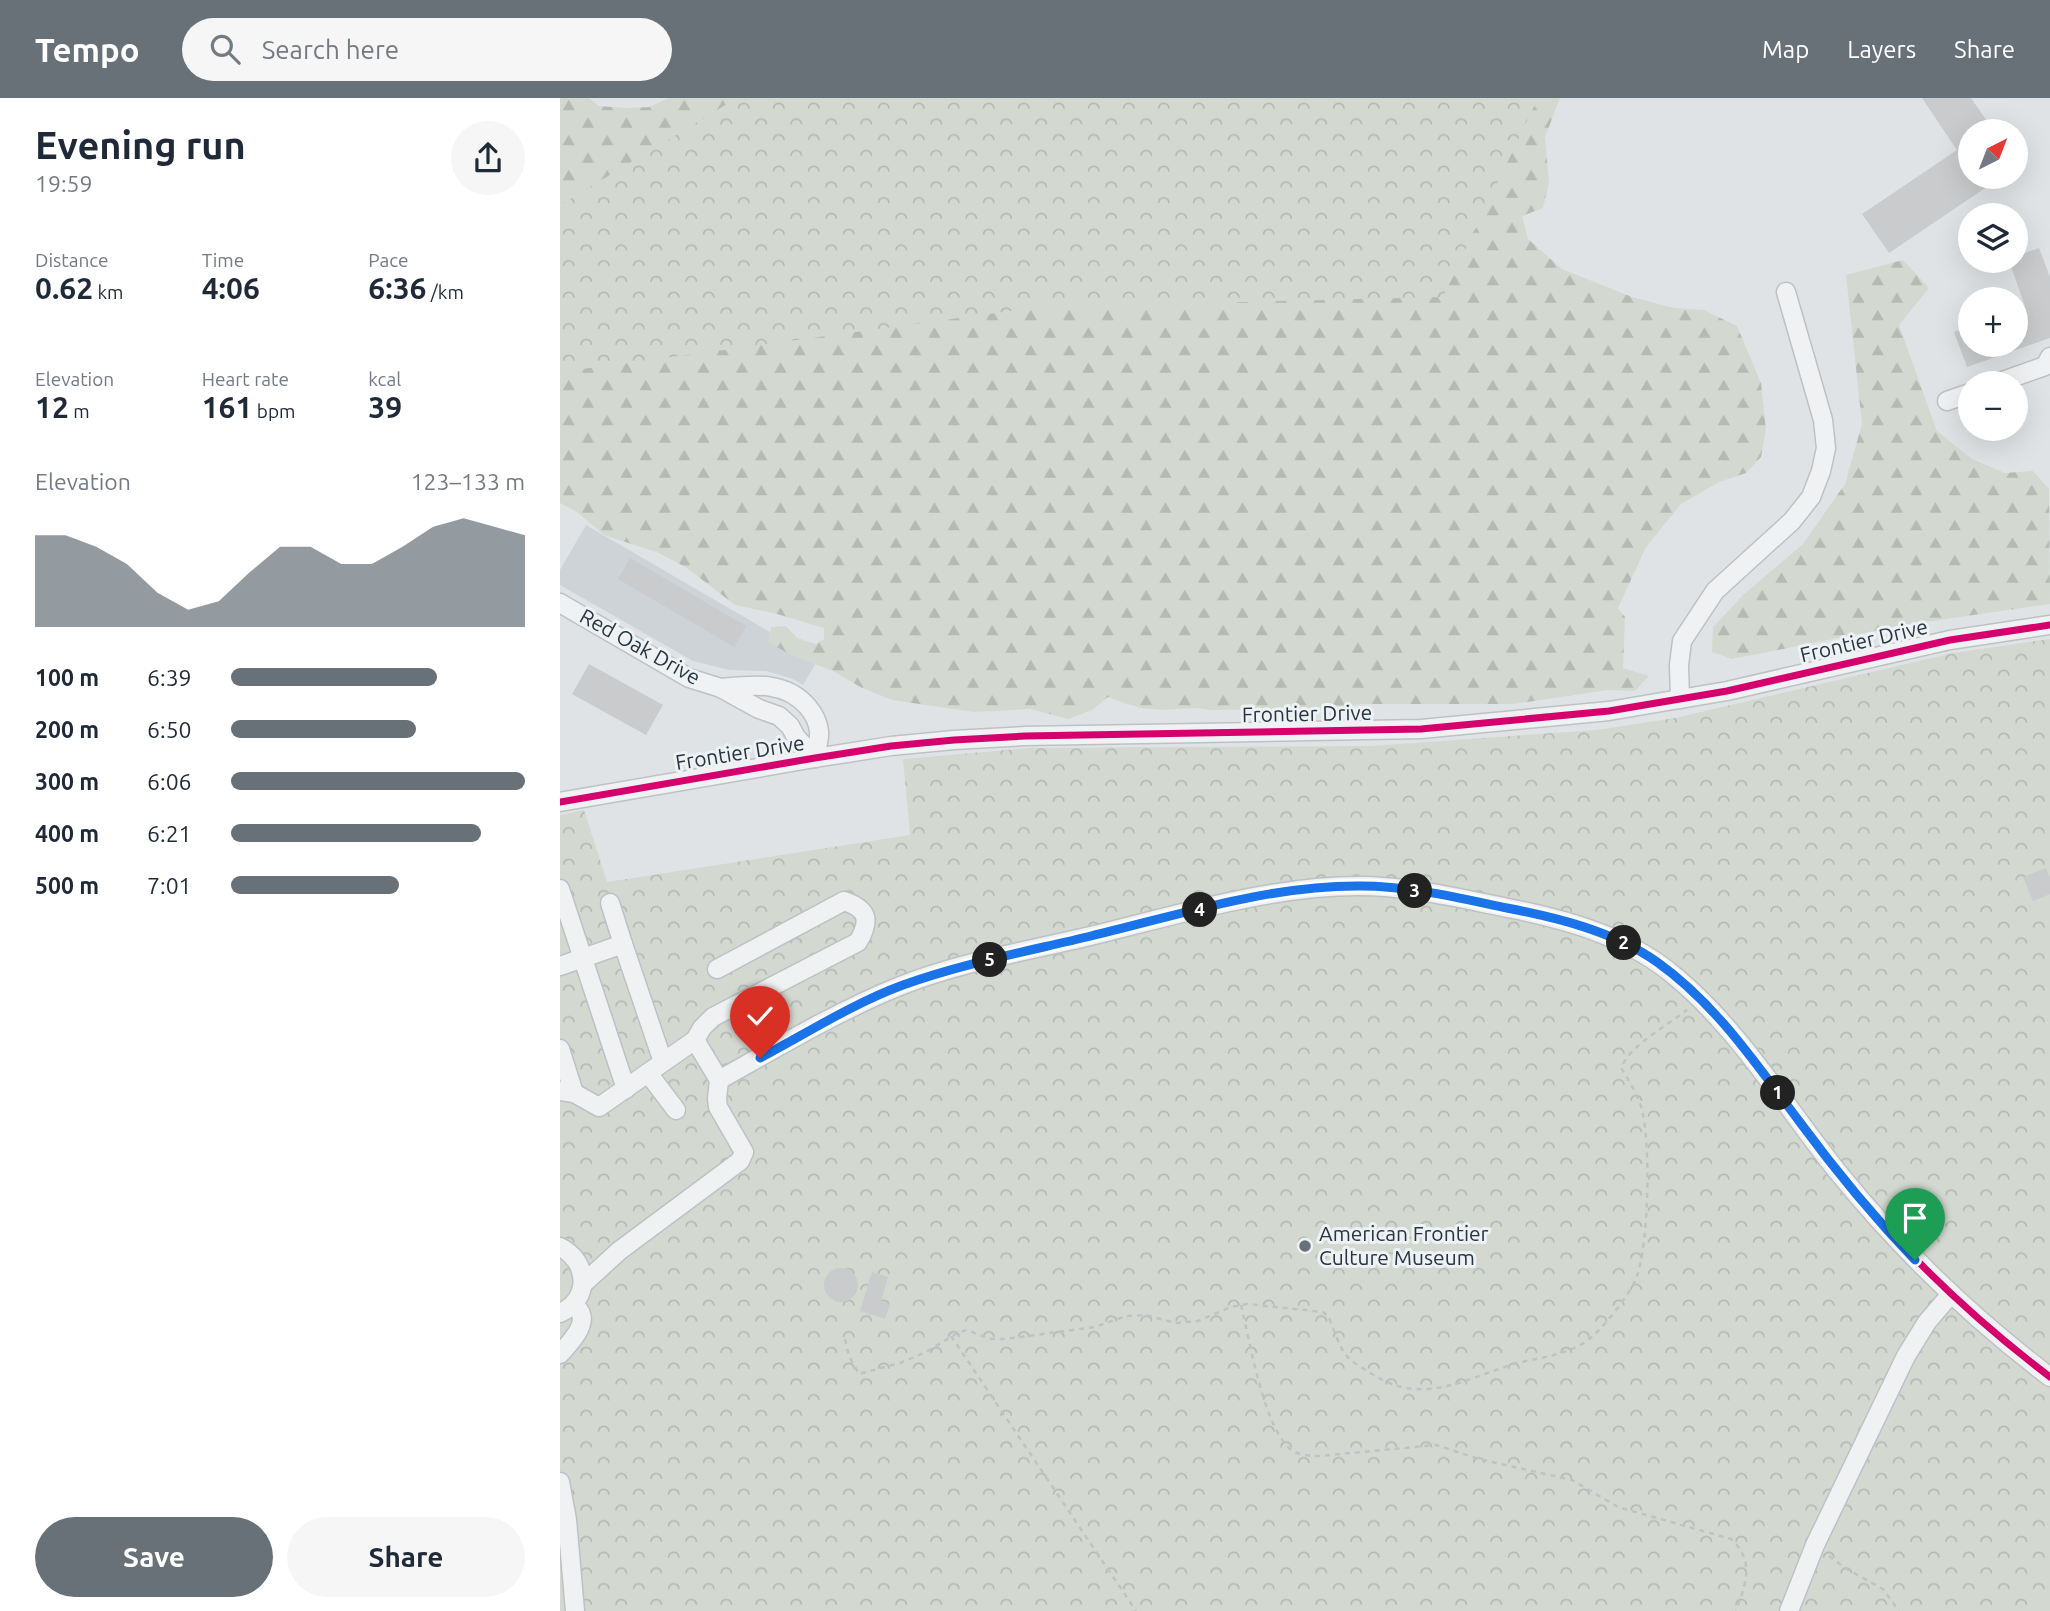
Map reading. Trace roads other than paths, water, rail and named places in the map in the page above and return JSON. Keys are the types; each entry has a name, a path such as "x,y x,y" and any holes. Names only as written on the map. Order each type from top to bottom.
{"street":[{"path":"1680,699 1679,665 1682,640 1716,591 1792,521 1811,497 1821,471 1826,447 1823,420 1786,292"},
{"path":"2028,371 2048,364"},
{"path":"1947,401 1958,397"},
{"name":"Red Oak Drive","path":"560,603 690,678 721,688 759,709 779,716 815,758"},
{"name":"Frontier Drive","path":"560,802 904,745 1025,736 1381,731 1461,727 1609,711 1727,691 1906,649 2050,625"},
{"name":"Red Oak Drive","path":"721,688 762,685 777,687 800,698 810,709 820,732 815,758"},
{"path":"719,1080 902,985 951,970 1227,903 1295,891 1339,887 1390,887 1526,912 1578,925 1616,939 1649,956 1700,999 1742,1045 1821,1151 1906,1250 2006,1343 2050,1377"},
{"path":"560,889 626,1088"},
{"path":"560,1049 567,1092 599,1107 695,1040 713,1017 858,942 866,930 865,915 858,906 844,901 717,969"},
{"path":"610,904 663,1062"},
{"path":"560,966 623,944"},
{"path":"583,1283 619,1251 743,1158 744,1147 718,1107 719,1080 695,1040"},
{"path":"648,1073 676,1110"},
{"path":"560,1247 577,1259 582,1270 583,1283 580,1294 567,1309 581,1314 582,1322 560,1354"},
{"path":"1789,1611 1815,1545 1906,1356 1927,1322 1951,1294"},
{"path":"560,1482 567,1520 575,1611"}],"place":[{"name":"American Frontier Culture Museum","path":"1305,1246"}]}
